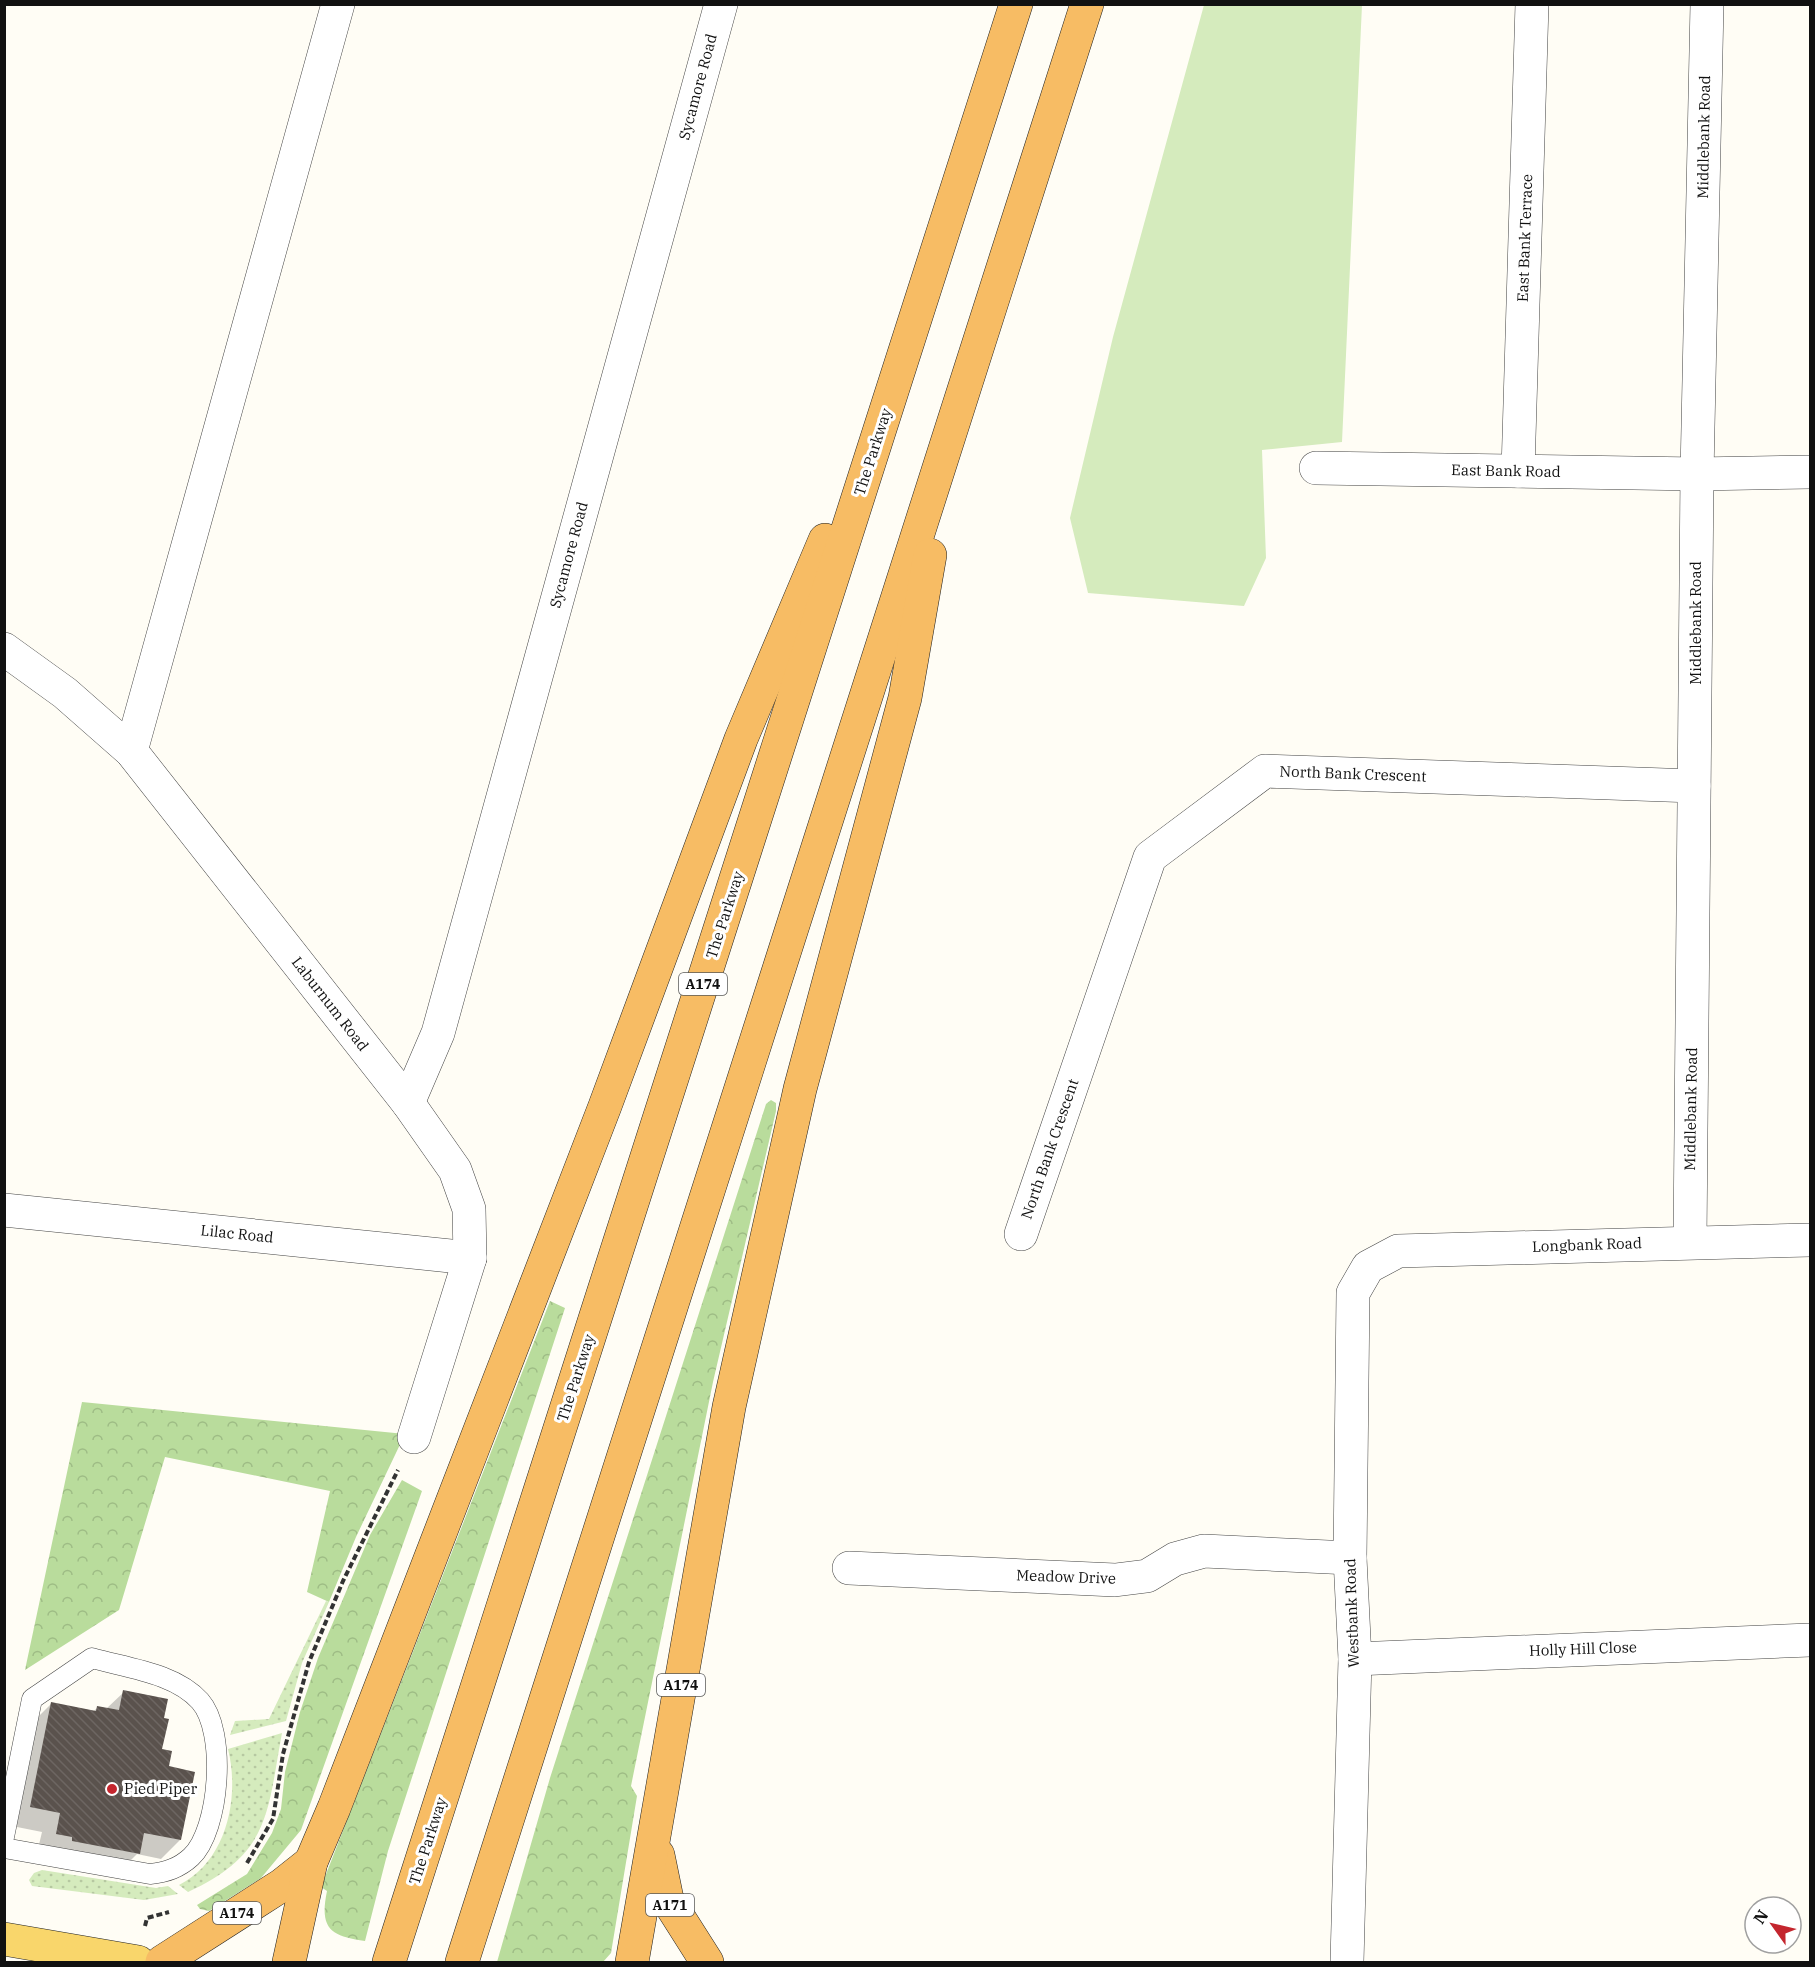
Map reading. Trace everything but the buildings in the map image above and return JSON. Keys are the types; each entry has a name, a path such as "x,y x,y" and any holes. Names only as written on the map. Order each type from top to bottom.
{"highway":[{"name":"The Parkway","path":"389,1962 1016,4"},
{"name":"A174","path":"462,1962 1087,4"},
{"name":"A174","path":"289,1962 311,1862 605,1106 741,740 907,347"},
{"name":"A174","path":"632,1962 729,1407 800,1089 905,698 953,426"},
{"name":"A171","path":"654,1839 667,1899 707,1962"},
{"name":"A174","path":"162,1962 282,1885 311,1862"}],"main road":[{"path":"4,1939 138,1962"}],"street":[{"path":"131,751 338,4"},
{"name":"Sycamore Road","path":"408,1103 438,1033 721,4"},
{"name":"East Bank Terrace","path":"1518,471 1532,4"},
{"name":"Middlebank Road","path":"1690,1241 1697,474 1707,4"},
{"name":"East Bank Road","path":"1316,468 1697,474 1810,472"},
{"name":"Laburnum Road","path":"4,649 65,693 131,751 408,1103 455,1170 469,1209 470,1258 414,1437"},
{"name":"North Bank Crescent","path":"1021,1234 1150,857 1265,771 1694,786"},
{"name":"Lilac Road","path":"4,1210 470,1258"},
{"name":"Longbank Road","path":"1368,1267 1398,1251 1690,1241 1810,1240"},
{"name":"Westbank Road","path":"1347,1962 1355,1659 1350,1558 1353,1293 1368,1267"},
{"name":"Meadow Drive","path":"849,1568 1115,1580 1147,1576 1175,1559 1204,1551 1350,1558"},
{"name":"Holly Hill Close","path":"1355,1659 1810,1640"}],"lane":[{"path":"4,1837 32,1699 92,1658 182,1684 202,1703 215,1735 218,1768 209,1826 193,1856 169,1872 150,1874 4,1848"}],"path":[{"path":"246,1864 273,1819 283,1754 309,1662 343,1581 414,1437"},
{"path":"144,1929 147,1918 177,1910"}],"green space":[{"path":"1204,5 1362,5 1342,442 1262,450 1266,558 1244,606 1088,593 1070,518 1113,337"},
{"path":"771,1100 776,1103 776,1111 713,1382 631,1786 637,1796 611,1953 603,1962 497,1962 550,1778 766,1104"},
{"path":"550,1301 565,1308 388,1851 365,1941 353,1939 336,1933 330,1928 325,1914 327,1891 321,1887"},
{"path":"82,1402 405,1434 356,1537 329,1602 307,1592 330,1491 165,1457 119,1610 25,1670"},
{"path":"402,1480 422,1491 301,1830 261,1878 209,1911 200,1909 197,1905 247,1874 272,1833 281,1809 285,1772 300,1712 318,1658 370,1535"},
{"path":"326,1601 329,1602 302,1663 286,1721 230,1735 235,1721 269,1719"},
{"path":"282,1733 267,1809 260,1829 250,1846 235,1863 215,1878 188,1892 179,1885 209,1860 226,1826 232,1787 228,1749"},
{"path":"42,1870 156,1888 168,1886 178,1894 144,1900 32,1886 29,1880 34,1873"}],"place":[{"name":"Pied Piper","path":"112,1789"}]}
